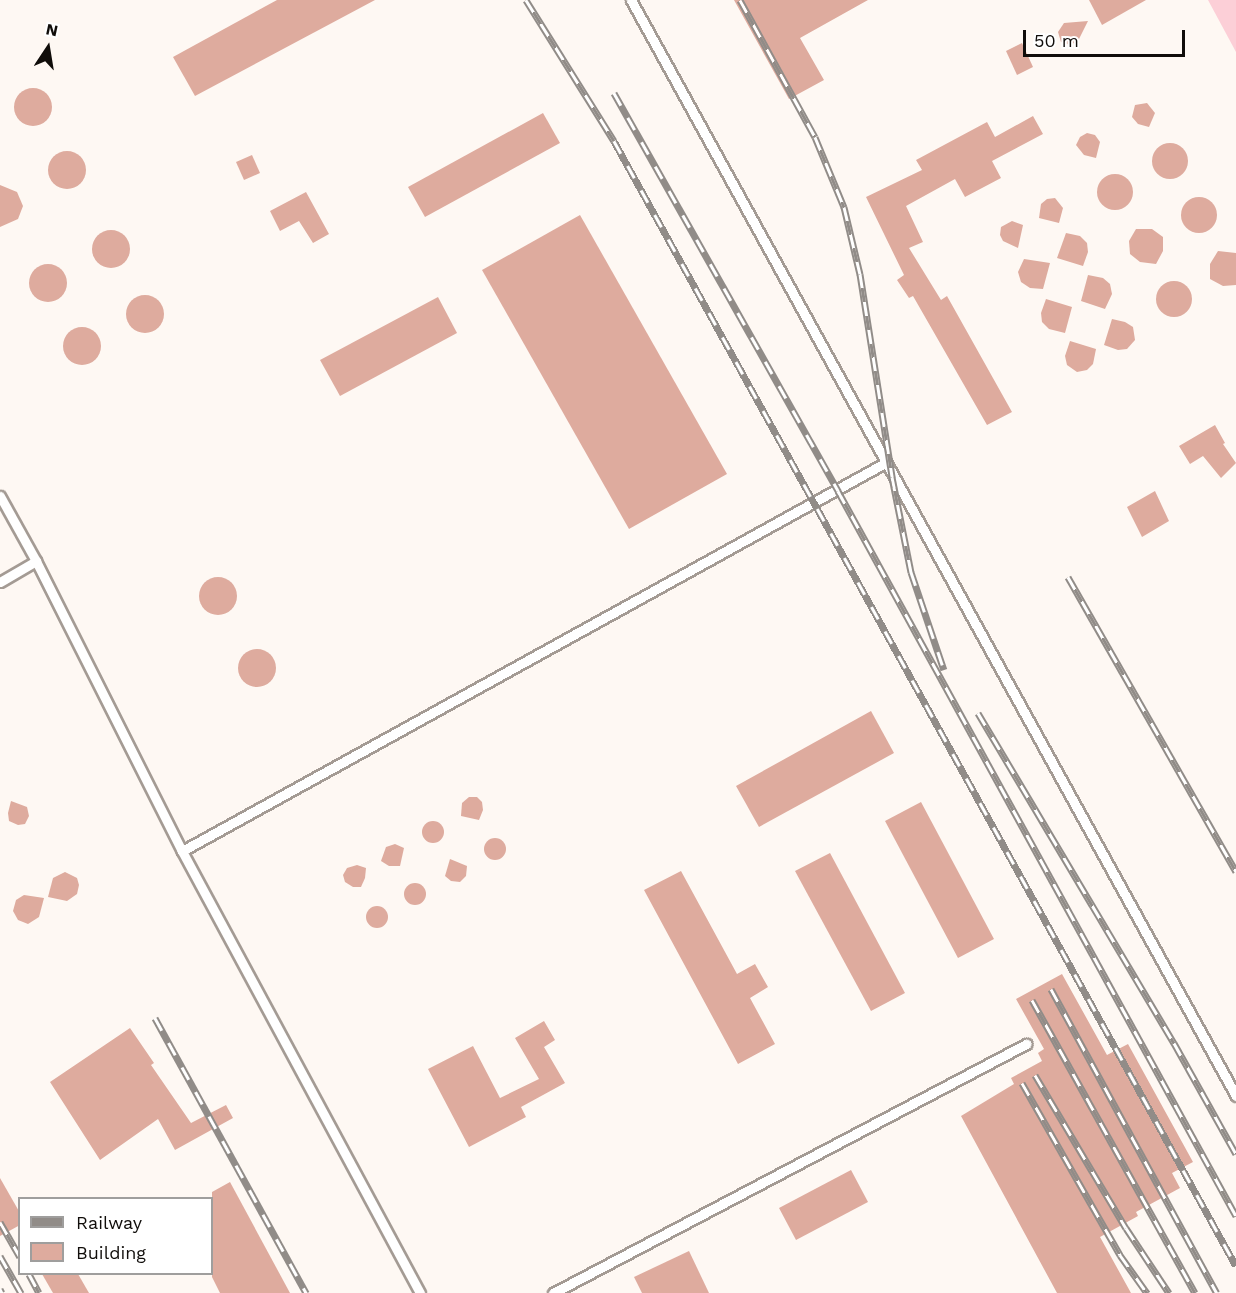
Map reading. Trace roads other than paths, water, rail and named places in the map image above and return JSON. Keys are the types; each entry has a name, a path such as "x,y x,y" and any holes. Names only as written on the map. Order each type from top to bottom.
{"lane":[{"path":"631,0 1236,1096"},
{"path":"182,851 885,463"},
{"path":"0,496 36,561 182,851 420,1293"},
{"path":"0,582 36,561"},
{"path":"553,1293 1026,1044"}],"railway":[{"path":"526,0 614,141 1236,1266"},
{"path":"740,0 815,137 844,207 860,274 892,477 911,572 944,670"},
{"path":"614,93 838,491 1236,1216"},
{"path":"1068,577 1236,872"},
{"path":"978,713 1174,1043 1236,1154"},
{"path":"1051,989 1217,1293"},
{"path":"1032,1000 1195,1293"},
{"path":"155,1018 306,1293"},
{"path":"1035,1075 1126,1228 1169,1293"},
{"path":"1022,1083 1120,1255 1147,1293"},
{"path":"0,1222 18,1254"},
{"path":"0,1256 21,1293"},
{"path":"30,1275 39,1293"},
{"path":"0,1289 2,1293"}]}
